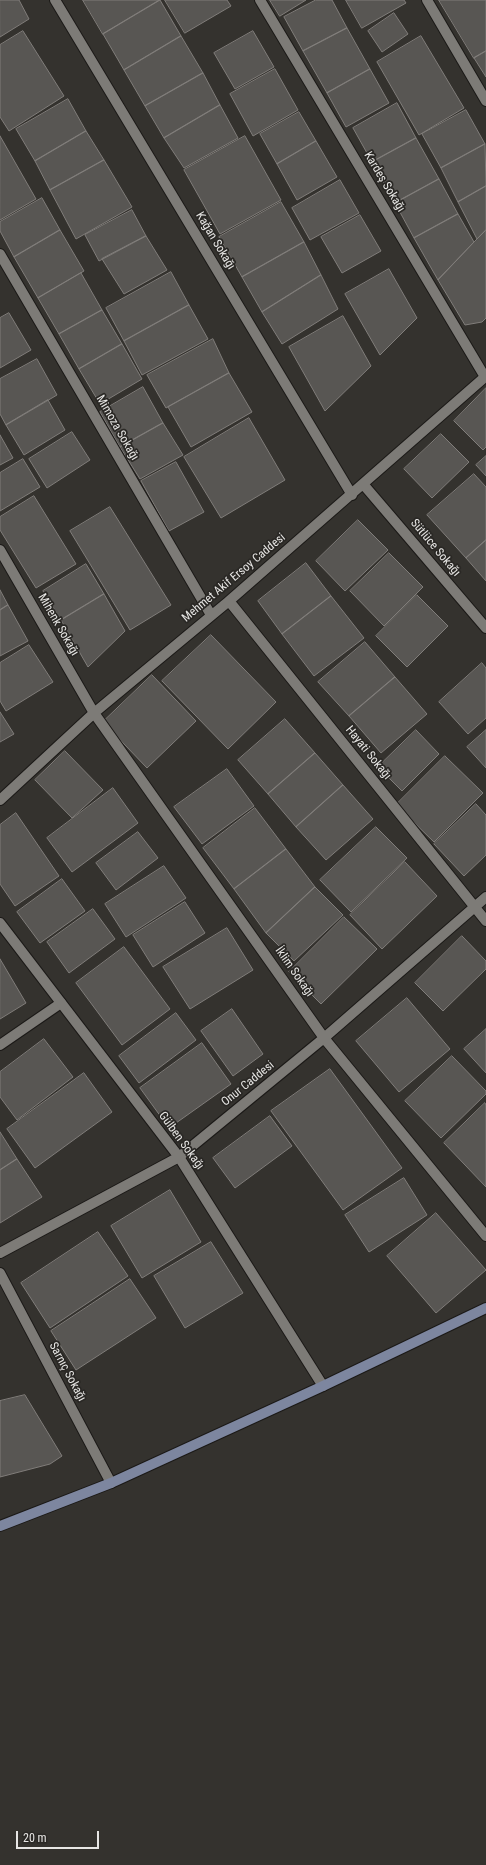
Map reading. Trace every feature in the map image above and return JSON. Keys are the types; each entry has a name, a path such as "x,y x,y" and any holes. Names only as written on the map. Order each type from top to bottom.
{"main road":[{"path":"0,1526 111,1483 323,1386 486,1308"}],"street":[{"name":"Kağan Sokağı","path":"55,0 352,495"},
{"name":"Kardeş Sokağı","path":"260,0 485,376"},
{"path":"427,0 486,101"},
{"name":"Mimoza Sokağı","path":"0,254 211,615"},
{"name":"Mehmet Akif Ersoy Caddesi","path":"0,800 94,713 229,601 352,495 485,376"},
{"name":"Sütlüce Sokağı","path":"363,484 486,628"},
{"name":"Mihenk Sokağı","path":"0,550 94,713"},
{"name":"Hayati Sokağı","path":"229,601 486,921"},
{"name":"İklim Sokağı","path":"94,713 324,1038 486,1236"},
{"name":"Onur Caddesi","path":"0,1253 179,1157 324,1038 486,897"},
{"name":"Gülben Sokağı","path":"0,923 179,1157 323,1386"},
{"path":"0,1045 61,1003"},
{"name":"Sarnıç Sokağı","path":"0,1273 111,1483"}],"building":[{"path":"0,0 19,0 29,19 0,37"},
{"path":"83,0 160,0 103,34"},
{"path":"160,0 181,36 124,70 103,34"},
{"path":"165,0 227,0 231,6 185,33"},
{"path":"270,0 306,0 280,16"},
{"path":"316,0 332,0 347,28 303,51 284,17"},
{"path":"346,0 404,0 406,3 362,28"},
{"path":"439,0 486,0 486,51 474,58"},
{"path":"394,13 408,34 382,52 368,31"},
{"path":"347,28 370,69 327,93 303,51"},
{"path":"23,31 64,96 9,131 0,117 0,45"},
{"path":"253,31 274,67 235,89 214,53"},
{"path":"181,36 203,73 145,106 124,70"},
{"path":"421,36 464,108 419,135 377,62"},
{"path":"486,51 486,77 474,58"},
{"path":"275,69 298,110 253,136 230,94"},
{"path":"370,69 389,103 346,127 327,93"},
{"path":"203,73 220,105 164,138 145,106"},
{"path":"68,99 86,131 35,161 16,129"},
{"path":"397,103 416,138 372,162 353,128"},
{"path":"220,105 238,138 184,168 164,138"},
{"path":"466,110 485,144 441,168 422,134"},
{"path":"299,112 316,141 277,164 260,134"},
{"path":"86,131 104,160 50,190 35,161"},
{"path":"0,136 36,199 0,220"},
{"path":"245,136 281,200 220,234 184,170"},
{"path":"416,138 439,179 395,203 372,162"},
{"path":"316,141 337,177 297,200 277,164"},
{"path":"485,144 486,186 458,202 441,168"},
{"path":"104,160 132,207 76,239 50,190"},
{"path":"439,179 458,214 414,238 395,203"},
{"path":"340,180 359,213 310,240 292,208"},
{"path":"486,186 486,230 477,239 458,202"},
{"path":"42,198 60,230 14,257 0,231 0,222"},
{"path":"281,202 304,242 242,277 219,237"},
{"path":"132,210 146,236 99,261 85,235"},
{"path":"458,214 474,242 438,280 414,238"},
{"path":"360,215 381,251 342,273 321,237"},
{"path":"60,230 84,271 38,298 14,257"},
{"path":"486,230 486,318 482,322 465,325 438,280"},
{"path":"146,236 167,270 124,294 102,259"},
{"path":"304,242 321,275 262,312 242,277"},
{"path":"389,269 417,318 380,355 345,294"},
{"path":"171,272 189,305 124,341 106,308"},
{"path":"81,273 102,310 59,334 38,298"},
{"path":"321,275 338,309 282,344 262,312"},
{"path":"189,305 208,339 142,375 124,341"},
{"path":"102,310 122,344 79,369 59,334"},
{"path":"9,313 31,350 0,368 0,318"},
{"path":"343,316 371,366 325,411 289,347"},
{"path":"213,339 229,373 166,408 147,375"},
{"path":"122,344 142,379 100,404 79,369"},
{"path":"37,359 57,395 6,425 0,414 0,379"},
{"path":"229,373 252,412 191,447 168,407"},
{"path":"143,387 163,423 120,447 100,412"},
{"path":"486,388 486,447 483,450 454,421"},
{"path":"48,400 65,430 24,455 6,425"},
{"path":"249,418 285,480 221,518 184,457"},
{"path":"163,423 183,455 140,479 120,447"},
{"path":"72,432 90,460 47,488 29,459"},
{"path":"441,434 469,462 432,498 404,469"},
{"path":"0,435 13,458 0,465"},
{"path":"486,456 486,476 476,465"},
{"path":"23,459 40,487 0,511 0,473"},
{"path":"176,462 204,512 169,531 141,481"},
{"path":"474,474 486,487 486,540 466,558 427,515"},
{"path":"34,496 76,564 36,588 0,530 0,517"},
{"path":"110,507 171,605 130,630 70,531"},
{"path":"358,520 388,550 345,591 316,561"},
{"path":"486,540 486,581 466,558"},
{"path":"389,553 423,587 384,626 350,591"},
{"path":"306,563 331,596 282,634 258,601"},
{"path":"86,564 104,594 61,620 43,591"},
{"path":"0,590 8,605 0,610"},
{"path":"104,594 125,631 88,667 61,620"},
{"path":"417,595 448,626 407,667 376,636"},
{"path":"331,596 364,638 314,676 282,634"},
{"path":"8,605 28,641 0,656 0,610"},
{"path":"211,635 276,702 228,749 162,681"},
{"path":"365,642 395,677 349,716 318,682"},
{"path":"29,645 53,682 6,711 0,701 0,663"},
{"path":"482,663 486,668 486,718 468,734 439,702"},
{"path":"152,675 196,721 147,768 103,722"},
{"path":"395,677 427,714 381,753 349,716"},
{"path":"0,712 14,734 0,742"},
{"path":"285,719 315,753 268,794 238,760"},
{"path":"416,730 439,754 402,791 378,767"},
{"path":"486,730 486,768 467,747"},
{"path":"65,751 103,790 72,818 35,780"},
{"path":"315,753 343,785 296,827 268,794"},
{"path":"445,756 483,793 434,842 396,805"},
{"path":"227,769 254,806 202,844 174,807"},
{"path":"343,785 373,819 326,860 296,827"},
{"path":"113,788 138,823 72,872 47,838"},
{"path":"476,804 486,815 486,855 464,876 434,844"},
{"path":"255,808 286,849 234,889 203,848"},
{"path":"16,813 59,876 15,906 0,884 0,825"},
{"path":"376,827 407,858 351,912 320,880"},
{"path":"138,832 158,858 116,890 96,863"},
{"path":"286,849 315,887 266,933 234,889"},
{"path":"405,862 437,896 382,949 350,915"},
{"path":"164,866 186,898 126,937 105,904"},
{"path":"62,879 85,911 40,943 17,912"},
{"path":"315,887 343,915 294,961 266,933"},
{"path":"185,902 205,933 153,967 133,935"},
{"path":"93,909 115,939 69,973 47,942"},
{"path":"344,917 377,949 321,1004 289,972"},
{"path":"227,928 253,970 190,1009 163,967"},
{"path":"462,936 486,961 486,969 443,1011 415,983"},
{"path":"124,947 170,1009 122,1045 76,983"},
{"path":"0,959 26,1003 0,1019"},
{"path":"407,998 450,1049 399,1092 356,1041"},
{"path":"232,1009 263,1054 233,1076 201,1031"},
{"path":"176,1013 196,1040 139,1083 119,1056"},
{"path":"486,1029 486,1073 464,1049"},
{"path":"44,1039 73,1077 17,1120 0,1097 0,1072"},
{"path":"202,1043 231,1084 169,1128 140,1088"},
{"path":"452,1056 486,1091 486,1094 441,1138 405,1101"},
{"path":"330,1069 402,1168 343,1210 271,1111"},
{"path":"84,1073 112,1112 35,1168 7,1129"},
{"path":"485,1103 486,1105 486,1187 444,1143"},
{"path":"270,1116 292,1146 235,1188 213,1158"},
{"path":"0,1132 17,1159 0,1170"},
{"path":"17,1159 42,1197 0,1223 0,1170"},
{"path":"404,1178 427,1215 369,1252 345,1215"},
{"path":"170,1190 201,1242 142,1278 111,1226"},
{"path":"436,1213 486,1270 436,1313 387,1256"},
{"path":"98,1232 128,1276 50,1328 21,1283"},
{"path":"211,1242 243,1293 185,1328 154,1276"},
{"path":"130,1279 156,1318 76,1370 51,1331"},
{"path":"25,1395 62,1456 50,1464 0,1477 0,1401"}]}
